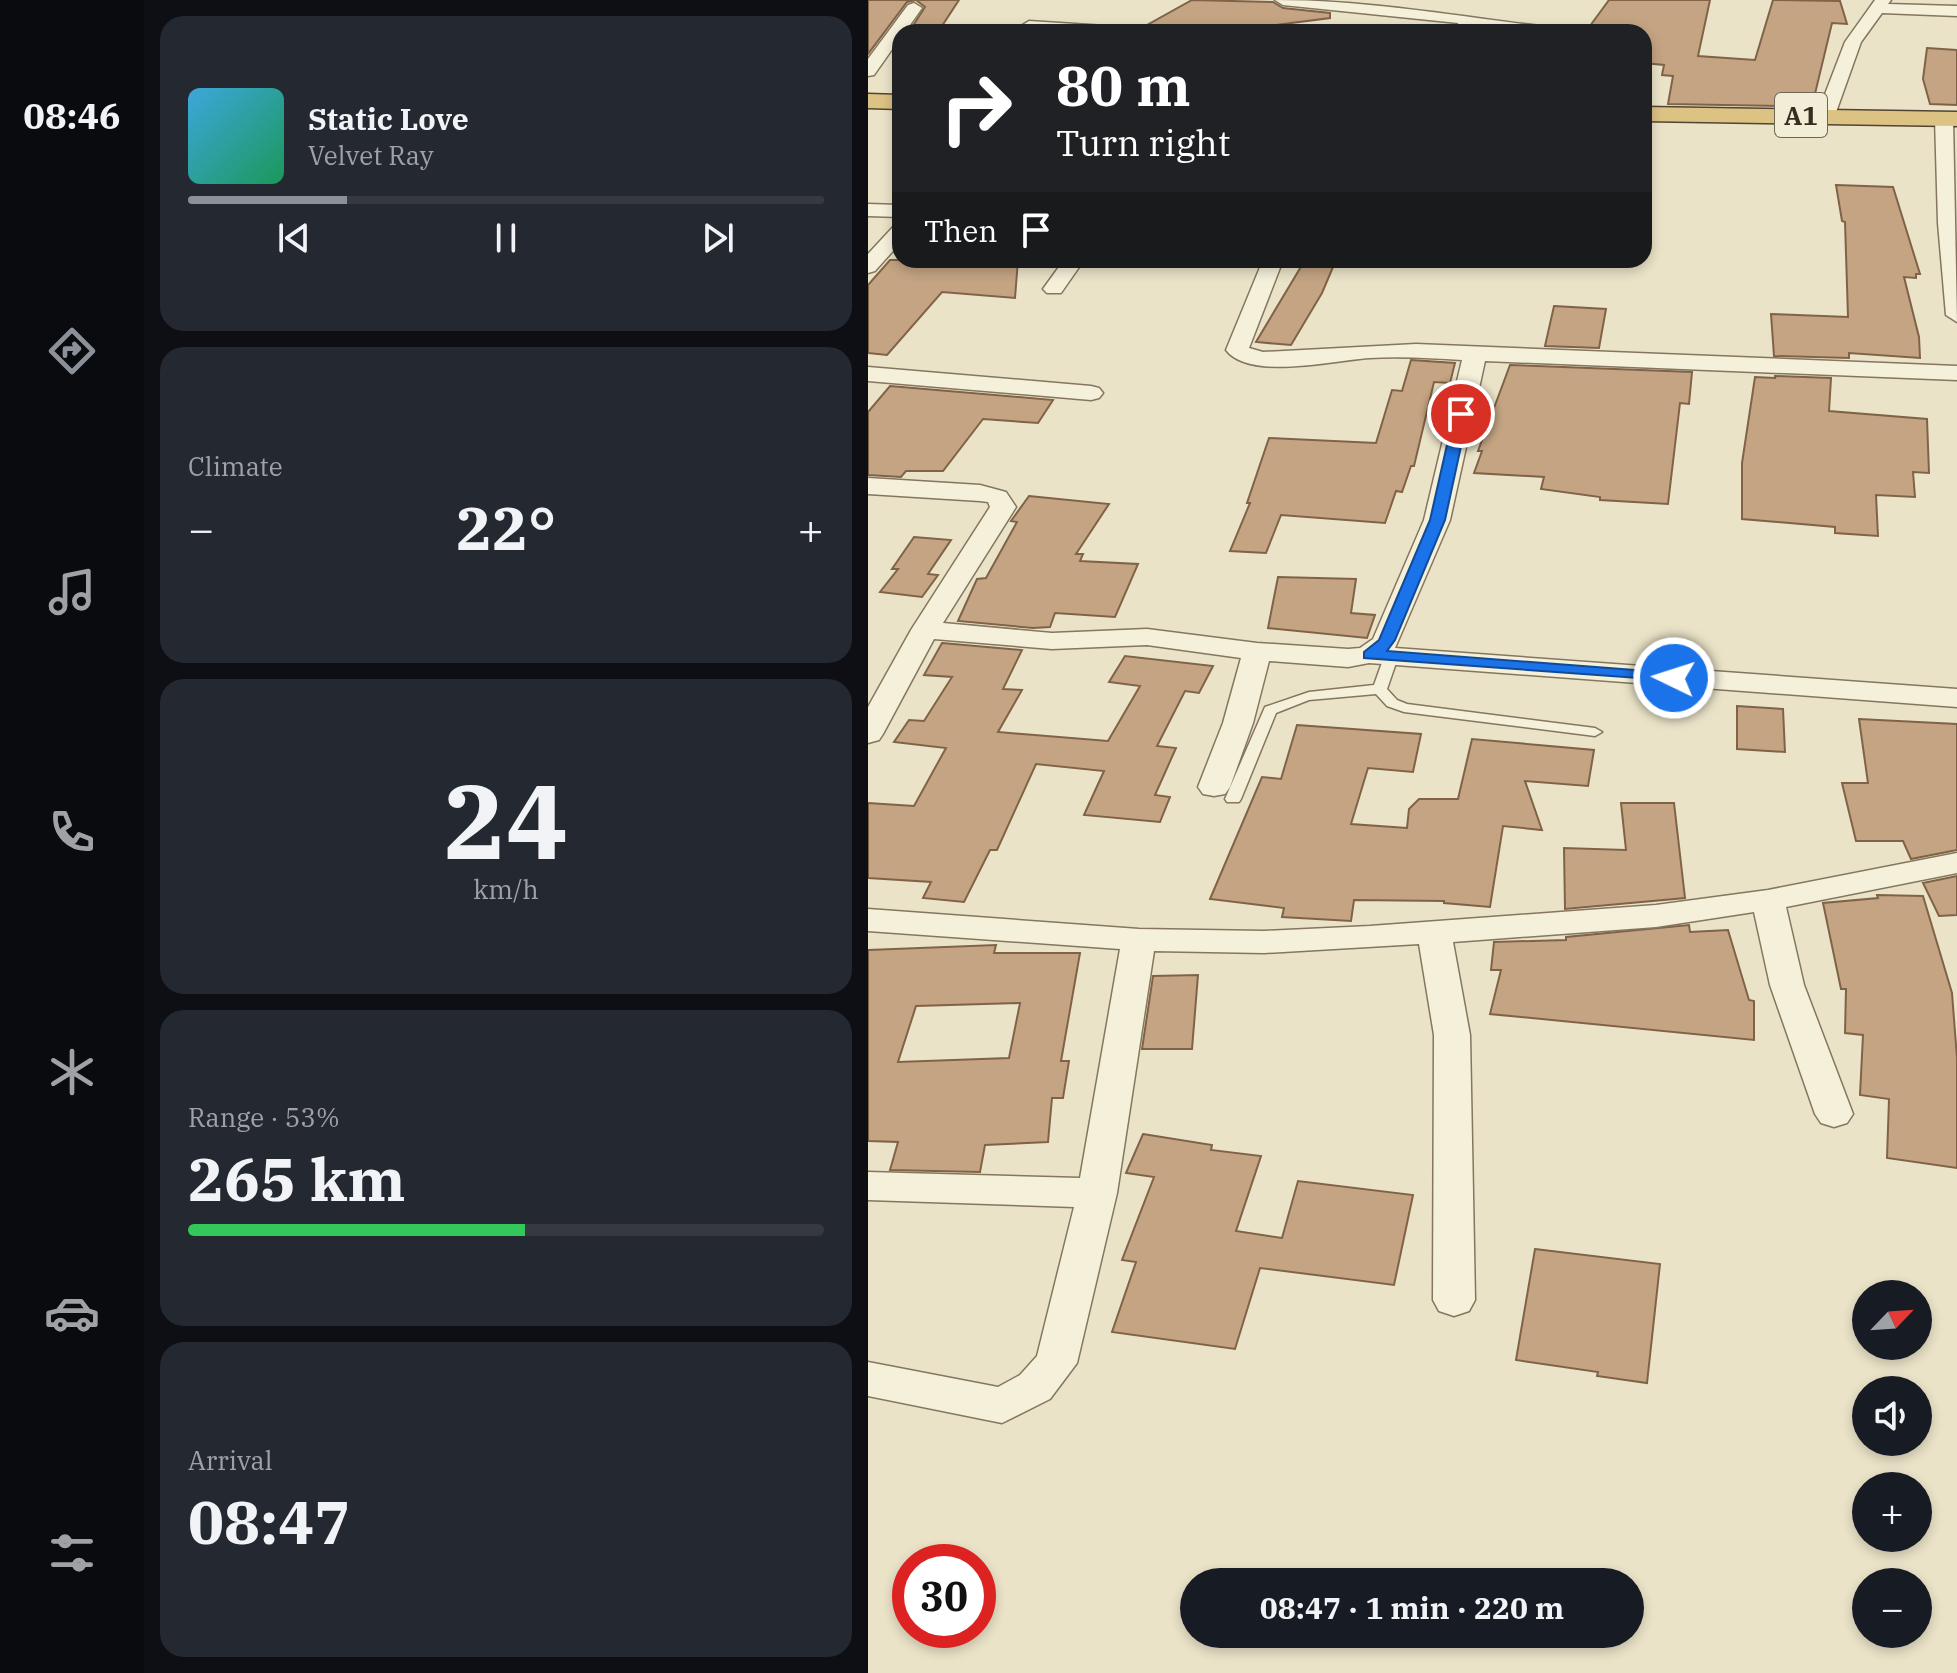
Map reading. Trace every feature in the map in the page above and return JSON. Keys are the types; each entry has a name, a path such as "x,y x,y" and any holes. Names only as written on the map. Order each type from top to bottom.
{"highway":[{"path":"868,101 892,102"},
{"name":"A1","path":"1652,114 1950,119"}],"street":[{"path":"1283,0 1443,16 1461,24"},
{"path":"1826,115 1853,42 1882,4 1957,11"},
{"path":"902,24 914,8"},
{"path":"868,71 892,38"},
{"path":"1950,119 1948,223 1957,315"},
{"path":"868,210 892,212"},
{"path":"868,267 892,240"},
{"path":"1054,289 1068,268"},
{"path":"1270,268 1237,350 1241,354 1276,359 1372,351 1957,373"},
{"path":"1380,656 1437,520 1475,354"},
{"path":"868,374 1091,393"},
{"path":"868,486 980,493 997,497 1003,507 925,630 868,734"},
{"path":"925,630 1052,641 1147,637 1257,652 1348,658 1380,656 1957,698"},
{"path":"1224,793 1257,652"},
{"path":"868,920 1139,940 1264,942 1656,916 1768,900 1957,863"},
{"path":"1768,900 1787,985 1834,1114"},
{"path":"1434,932 1452,1035 1454,1300"},
{"path":"868,1379 1002,1405 1035,1387 1056,1363 1097,1193 1139,940"},
{"path":"868,1186 1097,1193"}],"lane":[{"path":"1380,656 1380,689 1392,703 1404,708 1595,732"},
{"path":"1224,793 1270,710 1281,703 1309,697 1380,689"}],"building":[{"path":"868,0 916,0 907,2 868,54"},
{"path":"916,0 959,0 943,24 914,24 925,7"},
{"path":"1192,0 1273,2 1283,8 1330,13 1330,18 1284,24 1149,24"},
{"path":"1609,0 1710,0 1698,56 1755,60 1773,0 1840,1 1847,24 1832,23 1813,102 1784,101 1785,106 1668,104 1673,76 1662,75 1664,65 1652,64 1652,24 1591,24"},
{"path":"1927,48 1957,50 1957,105 1930,104 1923,79"},
{"path":"1836,185 1893,187 1920,274 1916,274 1916,278 1904,277 1919,337 1920,358 1849,353 1849,358 1774,356 1771,314 1848,317 1845,222 1842,221"},
{"path":"890,260 892,268 1017,268 1015,298 942,292 887,355 868,353 868,285"},
{"path":"1300,268 1333,268 1322,293 1291,345 1256,342"},
{"path":"1554,306 1606,309 1599,348 1545,346"},
{"path":"1411,360 1455,363 1450,383 1434,382 1414,466 1411,466 1402,492 1396,491 1385,523 1281,515 1266,553 1230,551 1250,503 1247,503 1269,438 1376,443 1392,390 1402,391"},
{"path":"1510,365 1692,372 1689,404 1680,403 1668,504 1600,500 1600,497 1541,489 1544,477 1474,473 1482,451 1478,451"},
{"path":"1755,377 1831,378 1829,411 1927,419 1929,473 1913,472 1915,497 1876,495 1878,536 1835,533 1835,527 1742,519 1742,463"},
{"path":"890,386 1053,400 1038,423 983,419 943,471 906,471 901,477 868,475 868,412"},
{"path":"1029,496 1109,504 1076,554 1083,554 1080,561 1138,564 1115,617 1055,613 1050,627 1033,628 958,621 977,579 986,578 1017,522 1011,521"},
{"path":"914,537 951,540 928,574 938,575 922,597 880,592 898,569 892,569"},
{"path":"1278,577 1356,579 1351,613 1375,615 1367,638 1268,628"},
{"path":"942,643 1022,650 1003,689 1022,690 998,732 1108,741 1140,686 1109,682 1125,656 1213,666 1199,693 1185,691 1157,746 1176,748 1155,795 1170,797 1160,822 1084,815 1104,771 1036,764 997,850 990,850 964,902 923,898 931,882 868,878 868,803 914,806 946,748 894,742 909,720 924,721 952,677 924,675"},
{"path":"1737,706 1783,709 1785,752 1737,749"},
{"path":"1859,719 1957,724 1957,850 1911,859 1903,841 1856,841 1842,783 1868,783"},
{"path":"1297,725 1421,734 1413,772 1368,768 1351,824 1407,828 1409,809 1419,799 1458,799 1472,739 1594,750 1588,786 1525,781 1542,830 1503,826 1490,907 1444,901 1354,900 1351,921 1282,917 1284,908 1210,899 1262,777 1281,779"},
{"path":"1621,803 1674,803 1685,898 1565,909 1564,848 1626,850"},
{"path":"1957,876 1957,915 1939,916 1923,883"},
{"path":"1877,895 1923,896 1952,993 1957,1058 1957,1168 1887,1158 1889,1099 1860,1095 1863,1035 1845,1033 1846,989 1841,989 1823,903 1878,898"},
{"path":"1689,925 1690,932 1728,930 1749,1000 1754,1001 1754,1040 1490,1014 1501,970 1491,970 1494,942 1566,940 1566,937"},
{"path":"996,945 994,953 1080,953 1061,1061 1069,1061 1063,1098 1052,1098 1048,1142 985,1145 980,1172 890,1170 898,1142 868,1141 868,950","holes":["1020,1003 1009,1058 898,1062 916,1006"]},
{"path":"1198,975 1192,1049 1142,1049 1153,976"},
{"path":"1143,1134 1212,1145 1211,1150 1261,1156 1236,1231 1282,1238 1298,1181 1413,1195 1394,1285 1260,1268 1235,1349 1112,1332 1136,1262 1122,1260 1154,1177 1126,1173"},
{"path":"1535,1249 1660,1264 1647,1383 1516,1360"}],"route":[{"path":"1461,414 1437,520 1387,640 1380,650 1370,655 1674,678"}]}
